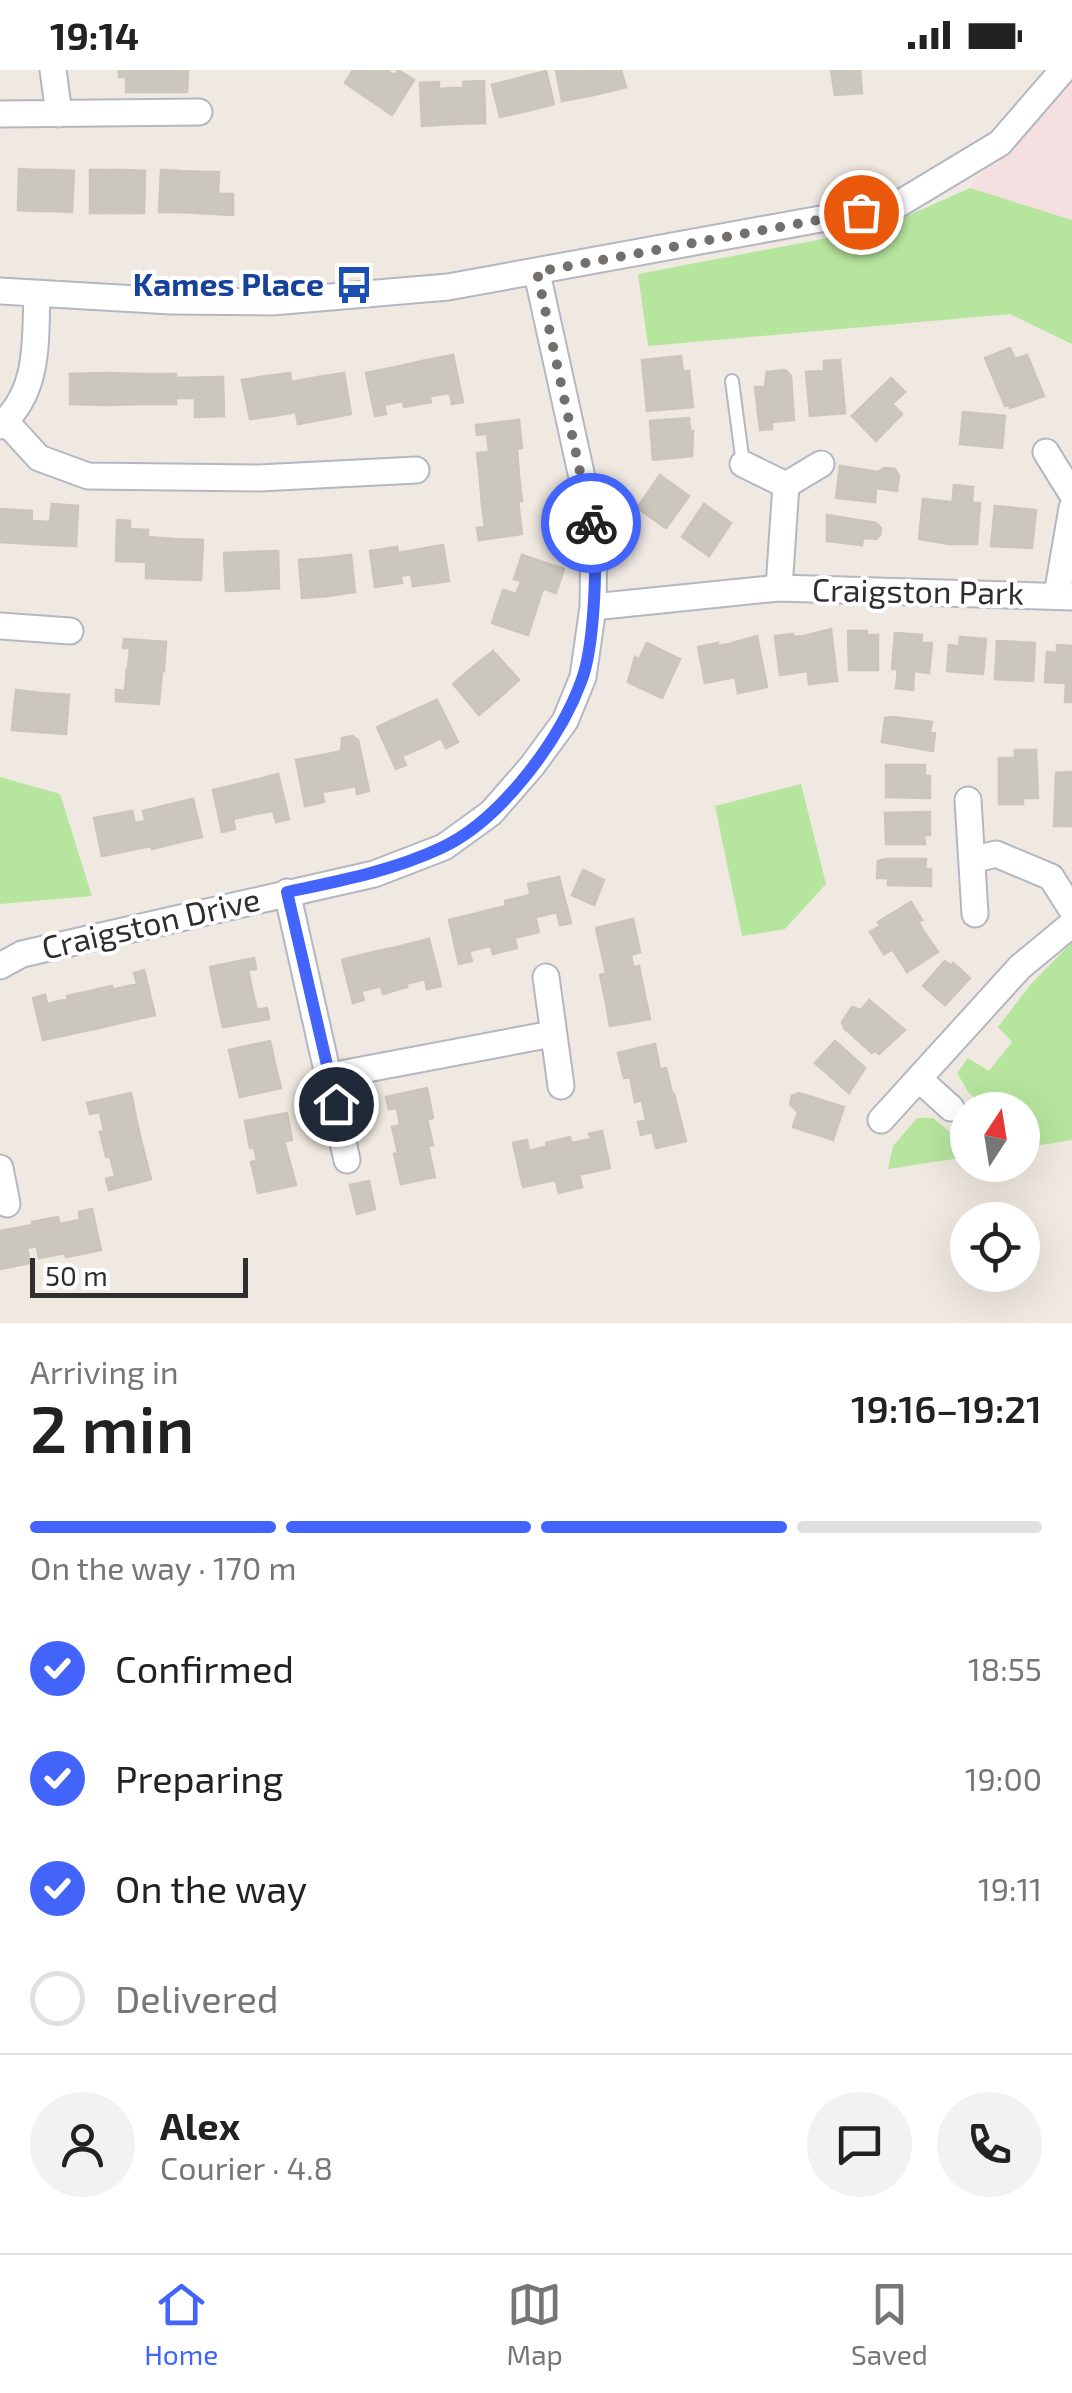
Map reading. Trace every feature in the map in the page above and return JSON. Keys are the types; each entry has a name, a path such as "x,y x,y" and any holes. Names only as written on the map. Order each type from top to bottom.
{"street":[{"path":"53,70 59,114"},
{"path":"0,290 171,301 272,302 448,287 897,205 1000,143 1063,70"},
{"path":"0,114 199,112"},
{"name":"Craigston Drive","path":"0,966 22,954 374,874 444,847 491,813 532,766 565,721 583,677 593,606 594,532 537,272"},
{"path":"37,294 33,372 23,401 3,423 39,458 88,476 258,478 416,470"},
{"path":"1046,452 1072,494"},
{"path":"742,464 786,485 821,464"},
{"name":"Craigston Park","path":"780,588 786,485"},
{"name":"Craigston Park","path":"593,606 780,588 1065,596 1072,508"},
{"path":"0,626 70,631"},
{"path":"968,800 975,914"},
{"path":"972,860 996,854 1052,877 1072,910"},
{"path":"287,892 348,1160"},
{"path":"881,1120 1020,967 1072,924"},
{"path":"546,977 561,1086"},
{"path":"330,1076 552,1034"},
{"path":"919,1079 950,1107"},
{"path":"0,1168 8,1204"}],"lane":[{"path":"732,381 742,464"}],"shaded area":[{"path":"1063,70 1072,70 1072,220 970,188"}],"green space":[{"path":"970,188 1072,220 1072,344 1010,314 648,346 638,274 880,228"},
{"path":"0,777 60,794 92,896 0,904"},
{"path":"801,784 826,884 785,929 742,936 715,806"},
{"path":"1072,942 1072,1140 1040,1145 1040,1092 968,1092 957,1073 968,1058 989,1071 1012,1042 998,1027 1030,985"},
{"path":"917,1118 933,1118 950,1132 950,1160 888,1169 893,1146"}],"building":[{"path":"119,70 188,70 187,92 126,92 126,77 119,77"},
{"path":"353,70 386,70 367,98 345,83"},
{"path":"386,70 395,75 398,70 414,80 392,115 367,98"},
{"path":"556,70 588,70 594,95 562,101"},
{"path":"588,70 621,70 626,87 594,95"},
{"path":"831,70 860,70 862,93 835,95"},
{"path":"546,71 554,104 527,111 519,78"},
{"path":"519,78 527,111 500,117 492,85"},
{"path":"484,81 485,123 453,124 452,88 464,88 463,82"},
{"path":"439,82 439,89 452,88 453,124 422,126 420,83"},
{"path":"19,169 37,170 36,211 18,210"},
{"path":"37,170 57,170 55,211 36,211"},
{"path":"57,170 74,171 72,212 55,211"},
{"path":"90,170 108,170 108,213 90,213"},
{"path":"108,170 126,170 126,213 108,213"},
{"path":"126,170 145,171 144,213 126,213"},
{"path":"161,170 179,171 177,212 159,212"},
{"path":"179,171 200,172 198,213 177,212"},
{"path":"200,172 219,172 218,194 233,194 233,215 198,213"},
{"path":"1010,348 1015,359 1027,355 1044,396 1010,408 1005,406 985,358"},
{"path":"453,355 463,402 452,404 450,393 430,396 422,361"},
{"path":"681,356 683,372 689,371 693,407 647,411 642,360"},
{"path":"840,360 845,413 810,416 806,372 824,371 824,361"},
{"path":"422,361 431,402 404,407 396,367"},
{"path":"396,367 403,401 384,405 386,414 375,416 366,373"},
{"path":"785,370 791,376 794,420 772,422 772,429 760,430 755,387 765,387 767,372"},
{"path":"106,373 106,405 70,404 70,374"},
{"path":"106,373 142,374 142,404 106,405"},
{"path":"290,373 296,412 273,416 267,376"},
{"path":"344,373 351,414 325,419 318,377"},
{"path":"142,374 176,374 176,404 142,404"},
{"path":"267,376 273,416 250,419 242,380"},
{"path":"223,377 224,416 195,417 195,398 177,398 176,378"},
{"path":"318,377 325,419 298,424 291,382"},
{"path":"891,378 905,392 892,404 902,414 876,441 852,416"},
{"path":"963,412 1005,416 1002,448 960,444"},
{"path":"689,418 692,456 653,460 650,421"},
{"path":"519,420 522,448 489,452 487,434 477,435 476,425"},
{"path":"517,449 519,476 480,480 477,453"},
{"path":"840,466 878,472 895,469 899,476 897,491 876,488 875,502 836,498"},
{"path":"660,475 689,496 666,528 637,508"},
{"path":"519,476 522,501 482,505 480,480"},
{"path":"954,485 973,487 972,503 980,503 977,544 949,544"},
{"path":"923,499 952,502 949,544 919,539"},
{"path":"518,501 522,534 479,540 477,528 485,527 482,505"},
{"path":"52,504 78,506 76,546 31,544 32,521 50,522"},
{"path":"704,504 731,523 709,556 682,537"},
{"path":"995,506 1036,510 1032,548 991,546"},
{"path":"0,509 32,511 31,544 0,542"},
{"path":"827,515 876,523 881,528 880,535 876,539 863,538 862,545 827,541"},
{"path":"117,520 130,521 130,529 148,530 147,562 116,561"},
{"path":"147,537 173,539 172,579 146,578"},
{"path":"173,539 203,540 201,580 172,579"},
{"path":"443,545 449,581 413,586 411,574 401,576 398,553"},
{"path":"397,547 402,583 375,587 370,551"},
{"path":"278,551 279,588 251,590 250,552"},
{"path":"250,552 251,590 226,591 224,553"},
{"path":"351,555 355,592 327,596 323,558"},
{"path":"522,555 564,569 556,593 514,579"},
{"path":"323,558 327,596 302,598 299,560"},
{"path":"521,582 543,589 528,635 492,623 503,590 516,594"},
{"path":"831,629 837,681 809,684 804,636"},
{"path":"848,631 878,635 878,670 849,670"},
{"path":"895,633 922,635 921,643 932,643 929,673 914,671 913,690 896,688 898,669 892,669"},
{"path":"757,636 767,687 738,693 729,644"},
{"path":"775,636 804,636 808,671 780,675"},
{"path":"960,637 986,639 983,674 947,671 949,645 959,646"},
{"path":"124,639 166,642 164,671 128,669 130,648 123,648"},
{"path":"997,641 1035,643 1033,681 995,679"},
{"path":"647,643 680,659 662,698 628,682 635,657 639,659"},
{"path":"729,644 735,677 705,683 698,647"},
{"path":"1057,645 1072,646 1072,702 1065,702 1066,683 1045,682 1047,652 1057,653"},
{"path":"493,651 519,680 499,698 473,667"},
{"path":"473,667 499,698 479,715 453,684"},
{"path":"127,669 162,671 159,704 116,701 116,690 125,691"},
{"path":"16,690 42,693 39,732 12,730"},
{"path":"42,693 69,695 66,734 39,732"},
{"path":"437,700 458,742 446,748 441,738 423,747 408,713"},
{"path":"408,713 423,747 402,756 406,765 396,769 377,727"},
{"path":"885,718 932,722 933,751 882,742"},
{"path":"352,736 358,740 369,791 357,794 356,786 335,790 328,754 341,751 342,738"},
{"path":"1015,750 1036,750 1038,798 1023,798 1023,804 999,804 999,758 1015,758"},
{"path":"328,754 335,790 322,792 324,802 305,806 296,760"},
{"path":"886,765 925,765 925,776 930,776 930,798 886,797"},
{"path":"1071,772 1072,826 1054,826 1056,773"},
{"path":"278,774 289,819 276,822 273,811 250,815 243,783"},
{"path":"243,783 250,815 233,819 235,829 222,832 213,790"},
{"path":"193,799 202,837 176,843 167,805"},
{"path":"167,805 176,843 152,849 143,811"},
{"path":"132,811 135,823 146,821 151,846 102,856 94,818"},
{"path":"930,812 930,835 924,835 925,844 886,844 885,813"},
{"path":"926,859 925,869 931,869 931,886 888,885 888,878 877,878 878,861"},
{"path":"583,870 604,880 594,905 572,895"},
{"path":"559,877 571,923 560,925 557,912 536,917 528,884"},
{"path":"530,895 539,932 514,938 505,901"},
{"path":"911,902 924,932 884,954 870,932 880,926 878,922"},
{"path":"506,906 517,948 493,954 482,912"},
{"path":"482,912 490,946 469,951 472,961 459,964 449,920"},
{"path":"633,919 640,952 631,955 633,967 606,973 596,928"},
{"path":"924,932 938,952 907,972 893,950"},
{"path":"429,939 441,986 427,989 425,979 406,984 397,947"},
{"path":"397,947 407,987 383,994 373,952"},
{"path":"373,952 381,986 361,991 364,1000 353,1003 342,960"},
{"path":"254,958 256,969 248,970 252,989 216,996 210,967"},
{"path":"945,961 970,978 945,1005 923,986"},
{"path":"639,966 644,991 605,998 600,975"},
{"path":"144,970 155,1015 120,1023 112,990 137,984 134,973"},
{"path":"112,986 120,1023 99,1028 90,991"},
{"path":"252,989 257,1010 267,1008 269,1019 223,1027 216,996"},
{"path":"90,991 99,1028 75,1033 67,996"},
{"path":"644,991 650,1019 610,1026 605,998"},
{"path":"45,995 47,1004 68,999 75,1033 43,1040 33,998"},
{"path":"869,1000 905,1030 879,1054 872,1053 842,1022 852,1007 861,1010"},
{"path":"270,1041 275,1064 234,1072 229,1050"},
{"path":"835,1041 865,1068 849,1093 815,1063"},
{"path":"655,1044 660,1069 624,1078 618,1053"},
{"path":"275,1064 281,1088 240,1097 234,1072"},
{"path":"666,1068 672,1093 635,1102 630,1076"},
{"path":"427,1088 433,1118 400,1125 397,1108 389,1109 386,1097"},
{"path":"131,1093 137,1123 104,1131 100,1112 90,1114 87,1103"},
{"path":"799,1093 844,1107 833,1140 793,1127 798,1112 790,1104 792,1096"},
{"path":"674,1094 686,1141 656,1148 652,1132 641,1135 638,1122 646,1120 642,1101"},
{"path":"287,1113 292,1140 250,1148 245,1121"},
{"path":"427,1119 433,1145 398,1153 392,1127"},
{"path":"137,1123 143,1148 106,1157 100,1132"},
{"path":"602,1131 610,1168 578,1175 572,1143 591,1139 589,1134"},
{"path":"570,1137 582,1187 559,1193 546,1143"},
{"path":"527,1140 529,1151 547,1146 555,1180 523,1187 513,1143"},
{"path":"284,1141 296,1185 258,1193 251,1162 257,1160 254,1148"},
{"path":"428,1146 435,1177 401,1184 394,1154"},
{"path":"143,1148 151,1179 109,1190 106,1179 115,1176 110,1156"},
{"path":"369,1181 375,1209 357,1214 350,1185"},
{"path":"92,1209 101,1250 66,1257 60,1224 80,1220 79,1212"},
{"path":"58,1217 65,1253 39,1258 32,1222"},
{"path":"33,1225 37,1246 27,1248 30,1263 0,1269 0,1231"}],"way so far":[{"path":"591,523 537,272 861,212"}],"place":[{"name":"Kames Place","path":"354,285"}],"route":[{"path":"336,1104 287,892 374,874 444,847 491,813 532,766 565,721 583,677 593,606 591,523"}]}
